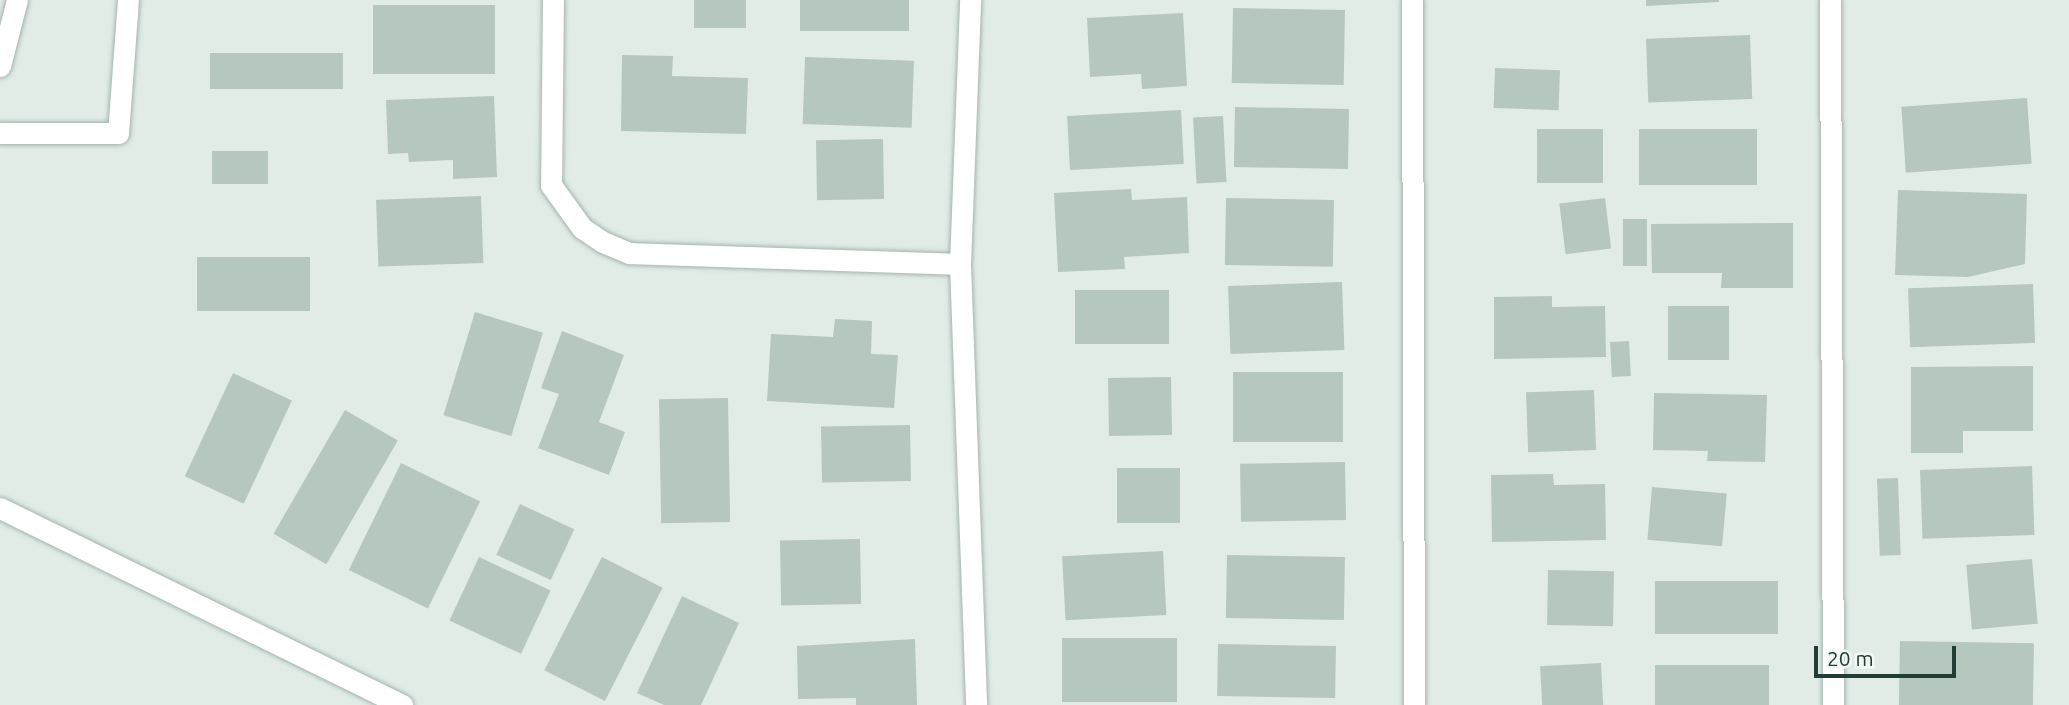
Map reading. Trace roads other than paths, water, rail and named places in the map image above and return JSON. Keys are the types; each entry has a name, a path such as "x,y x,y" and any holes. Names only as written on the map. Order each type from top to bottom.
{"street":[{"path":"0,66 17,0"},
{"path":"0,133 118,133 128,0"},
{"path":"553,0 551,185 582,228 603,242 629,253 960,264"},
{"path":"971,0 960,264 976,705"},
{"path":"1412,0 1414,705"},
{"path":"1829,0 1833,705"},
{"path":"0,508 402,705"}]}
